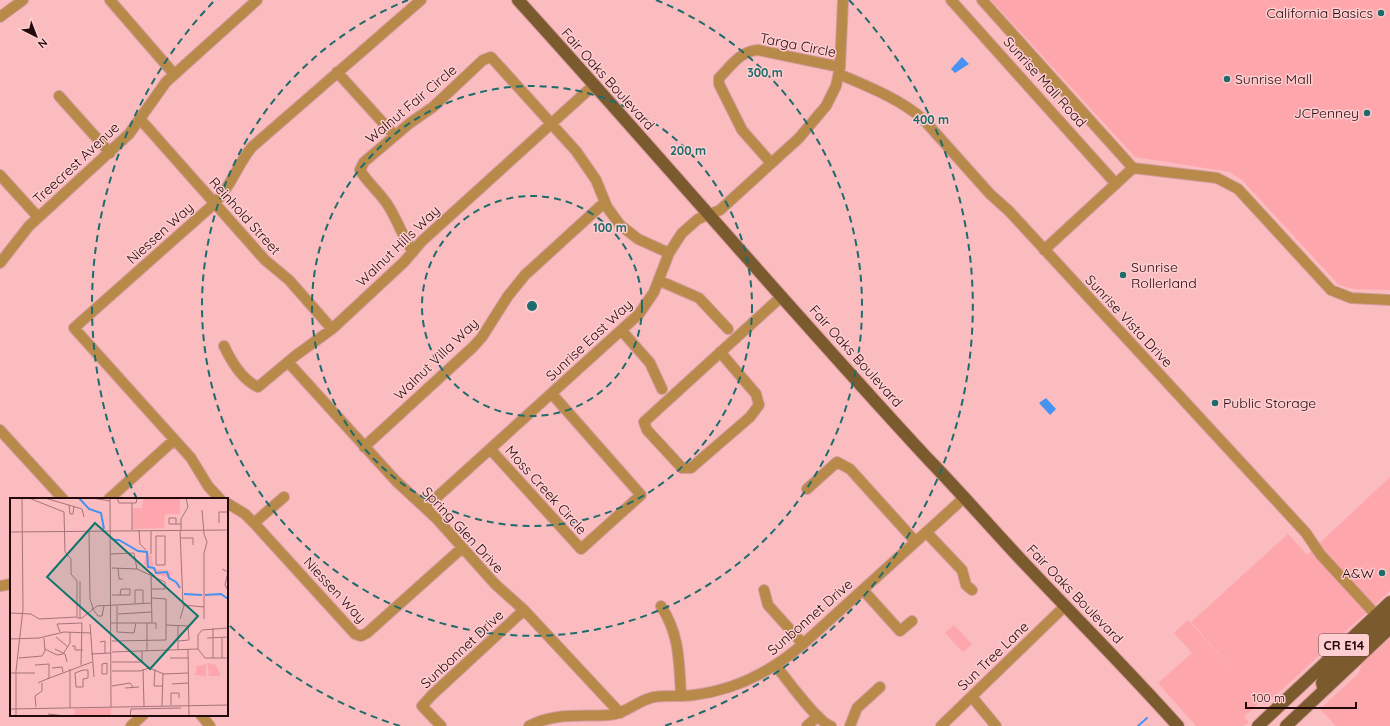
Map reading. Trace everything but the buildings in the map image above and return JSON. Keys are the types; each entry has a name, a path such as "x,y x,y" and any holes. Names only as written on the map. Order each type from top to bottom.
{"main road":[{"name":"Fair Oaks Boulevard","path":"518,0 595,84 708,216 965,496 994,531 1178,726"},
{"name":"CR E14","path":"1258,726 1390,602"},
{"path":"1324,690 1322,683 1327,674 1375,630 1377,622 1376,615"},
{"path":"1388,630 1386,620 1390,616"},
{"name":"CR E14","path":"1286,726 1388,630"}],"street":[{"path":"0,17 23,0"},
{"path":"110,0 174,74"},
{"name":"Treecrest Avenue","path":"0,263 17,240 38,217 110,153 129,134 157,91 257,0"},
{"name":"Niessen Way","path":"219,498 208,486 191,458 74,328 215,203 231,183 245,155 252,147 421,0"},
{"name":"Sunrise East Way","path":"426,508 622,331 647,304 660,281 670,252 676,241 689,225 698,219 720,210 816,120 832,96 840,71 843,0"},
{"name":"Sunrise Mall Road","path":"951,0 1116,184"},
{"path":"982,0 1133,168 1217,178 1228,183 1238,189 1331,290 1351,298 1390,300"},
{"name":"Targa Circle","path":"771,163 742,130 719,84 719,78 743,53 749,50 758,50 840,71"},
{"name":"Walnut Fair Circle","path":"413,252 400,232 389,206 364,178 360,170 364,162 410,123 433,108 483,60 491,57 550,125"},
{"name":"Sunrise Vista Drive","path":"840,71 912,109 923,119 990,194 1009,211 1306,532 1320,554 1376,615"},
{"path":"337,72 395,136"},
{"name":"Walnut Hills Way","path":"224,346 232,362 252,384 258,387 332,329 595,84"},
{"path":"59,96 110,153"},
{"name":"Reinhold Street","path":"140,119 265,260 289,280 332,329"},
{"path":"550,125 576,151 587,165 612,216 629,234 670,252"},
{"path":"1044,250 1133,168"},
{"path":"0,175 38,217"},
{"name":"Walnut Villa Way","path":"364,447 473,347 482,337 508,296 524,275 605,202"},
{"path":"660,281 699,298 728,329"},
{"path":"720,352 756,394 759,405 750,417 691,468 682,468 647,430 644,422 720,352 782,296"},
{"path":"622,331 650,363 662,389"},
{"name":"Spring Glen Drive","path":"288,362 396,481 426,508 495,584 524,610 620,713"},
{"name":"Moss Creek Circle","path":"491,450 581,549 641,495 552,394"},
{"path":"0,430 62,498"},
{"path":"109,498 174,440"},
{"path":"806,490 837,462 850,469 915,541"},
{"path":"254,523 284,496"},
{"name":"Sunbonnet Drive","path":"529,726 551,717 620,713 648,699 681,696 725,688 776,666 965,496"},
{"name":"Niessen Way","path":"228,504 245,514 355,634 361,636 367,633 462,548"},
{"path":"926,532 962,570 966,585 972,590"},
{"path":"0,586 10,584"},
{"path":"764,590 768,605 802,644"},
{"path":"862,590 900,631 912,621"},
{"path":"661,606 670,620 675,633 681,696"},
{"name":"Sun Tree Lane","path":"941,726 1065,606"},
{"name":"Sunbonnet Drive","path":"441,726 422,706 524,610"},
{"path":"776,666 818,716 827,725 831,726"},
{"path":"850,726 857,708 880,687"},
{"path":"972,697 996,726"},
{"path":"130,726 142,716"},
{"path":"201,716 210,726"},
{"path":"807,726 818,716"}],"shaded area":[{"name":"Sunrise Mall","path":"991,0 1390,0 1390,290 1354,289 1339,285 1243,181 1230,172 1135,157"},
{"path":"1390,477 1390,591 1265,705 1261,701 1244,717 1249,722 1244,726 1196,726 1158,683 1192,653 1174,633 1188,620 1244,682 1191,622 1288,534 1307,555"},
{"path":"954,625 972,644 963,652 945,633"},
{"path":"1390,638 1390,726 1336,726 1320,709 1359,673 1362,662"}],"water":[{"path":"962,57 969,64 955,73 951,69"},
{"path":"1046,398 1056,409 1050,415 1039,403"}],"waterway":[{"path":"1138,726 1147,718"}],"place":[{"name":"California Basics","path":"1381,13"},
{"name":"Sunrise Mall","path":"1227,79"},
{"name":"JCPenney","path":"1367,113"},
{"name":"Sunrise Rollerland","path":"1123,275"},
{"name":"Public Storage","path":"1215,403"},
{"name":"A&W","path":"1382,573"}]}
